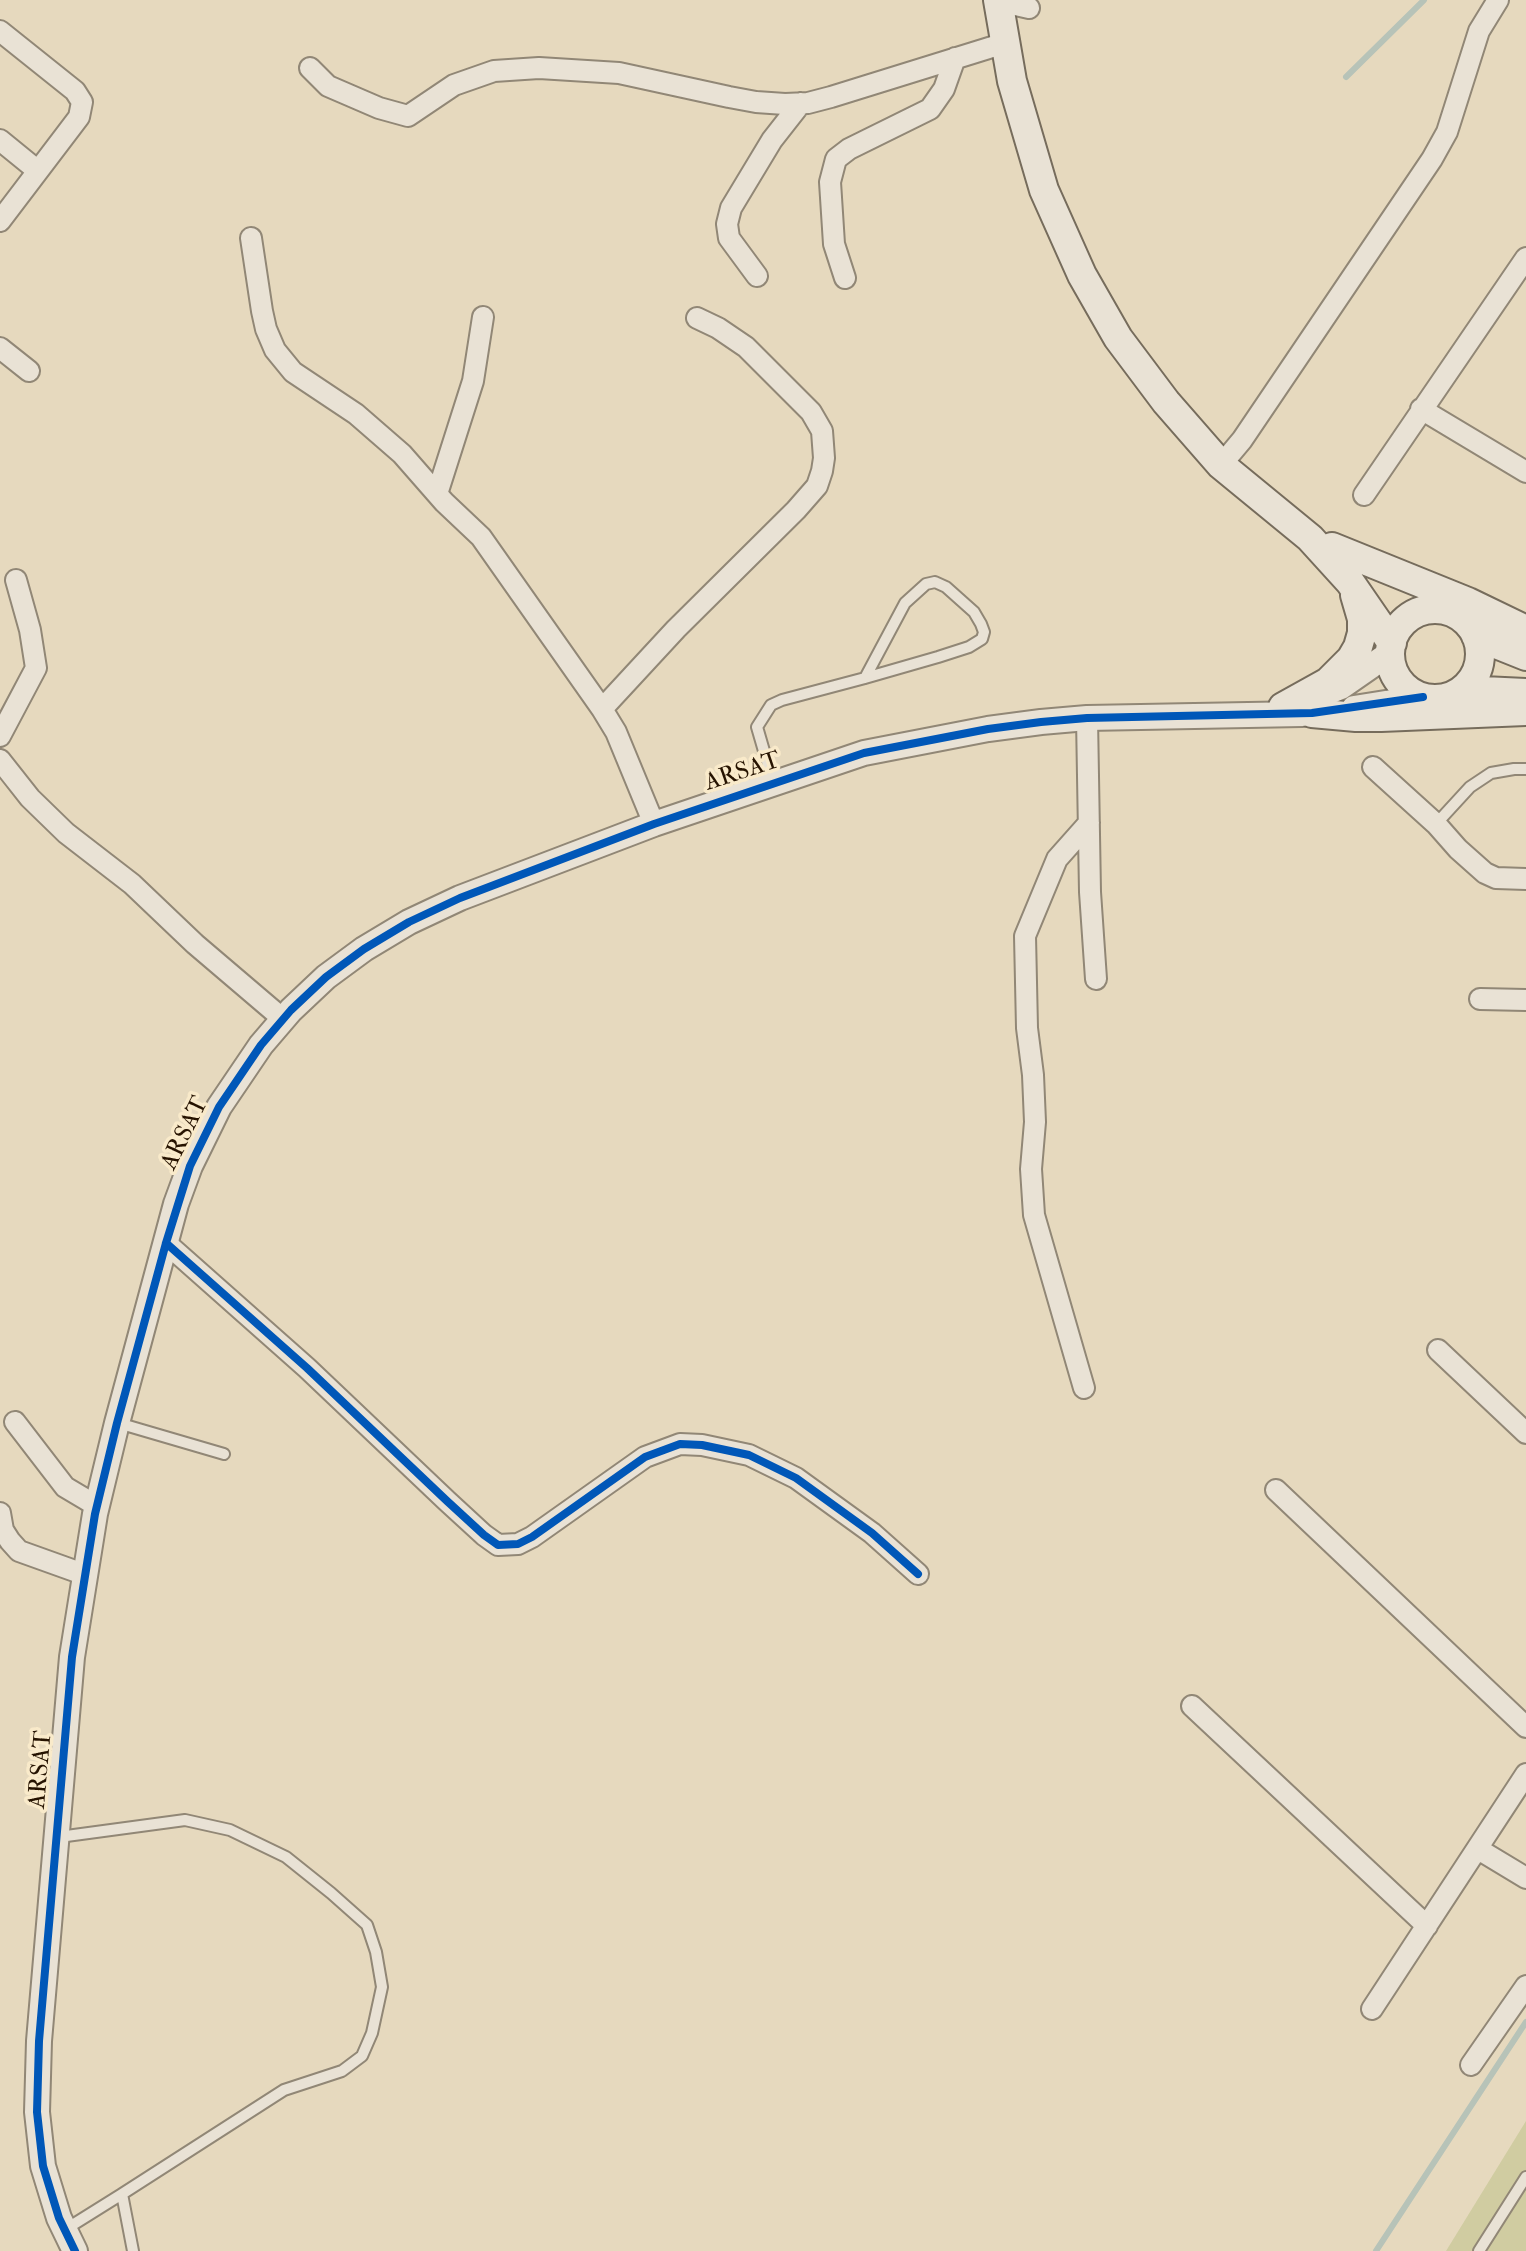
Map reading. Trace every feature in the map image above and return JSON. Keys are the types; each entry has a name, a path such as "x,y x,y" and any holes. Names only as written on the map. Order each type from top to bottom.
{"main road":[{"path":"998,0 1012,81 1044,190 1082,275 1118,338 1166,402 1221,465 1321,543 1430,608 1458,615 1469,625 1480,651 1479,665 1462,690 1437,699 1423,697 1410,690 1399,680 1392,667 1391,648 1400,626 1410,617 1430,608"},
{"path":"1321,543 1350,582 1391,648"},
{"path":"1321,543 1468,602 1526,630"},
{"path":"1283,707 1328,682 1351,659 1358,647 1362,619 1350,582"},
{"path":"1476,636 1526,656"},
{"path":"1462,690 1526,693"},
{"path":"1312,713 1381,717 1526,711"}],"street":[{"path":"998,0 1029,8"},
{"path":"1221,465 1242,440 1432,159 1447,132 1479,31 1498,0"},
{"path":"0,31 75,91 82,102 79,117 0,221"},
{"path":"310,68 328,86 379,108 408,116 454,85 494,71 539,68 619,73 756,102 801,103 831,97 1005,43"},
{"path":"845,278 834,244 830,182 836,159 849,149 930,109 944,89 955,58"},
{"path":"757,276 729,238 727,224 731,208 772,140 801,103"},
{"path":"0,140 38,171"},
{"path":"251,238 262,311 275,350 293,372 356,414 402,454 481,537 616,732 654,824"},
{"path":"1364,495 1526,258"},
{"path":"437,494 473,381 483,317"},
{"path":"602,709 676,629 796,510 817,486 822,471 822,431 811,412 746,347 697,318"},
{"path":"0,348 29,371"},
{"path":"1421,409 1526,472"},
{"path":"0,736 36,668 30,630 16,580"},
{"path":"1251,714 1309,700 1341,687 1391,648"},
{"path":"1251,714 1312,713 1423,697"},
{"name":"ARSAT","path":"70,2240 43,2166 37,2112 39,2041 72,1657 97,1506 166,1243 190,1166 219,1107 261,1045 326,977 409,922 460,898 654,824 864,753 988,729 1087,718 1251,714"},
{"path":"1087,718 1090,892 1096,979"},
{"path":"0,760 30,798 66,833 132,884 195,944 283,1019"},
{"path":"1373,767 1485,873 1496,878 1526,879"},
{"path":"1084,1388 1034,1215 1031,1169 1035,1122 1027,1028 1025,936 1057,859 1089,823"},
{"path":"1480,999 1526,1000"},
{"path":"166,1243 307,1368 498,1545 518,1544 532,1537 645,1457 680,1444 702,1445 749,1455 796,1478 872,1533 918,1574"},
{"path":"1438,1350 1526,1433"},
{"path":"15,1422 65,1487 97,1506"},
{"path":"1276,1490 1526,1727"},
{"path":"0,1513 3,1530 19,1551 86,1575"},
{"path":"1192,1706 1427,1926"},
{"path":"1372,2009 1526,1774"},
{"path":"1478,1849 1526,1878"},
{"path":"1471,2065 1526,1986"}],"lane":[{"path":"774,784 757,727 771,705 865,678 969,647 982,639 984,632 981,624 974,612 946,587 935,582 926,584 905,603 865,678"},
{"path":"1436,824 1480,779 1491,773 1526,769"},
{"path":"117,1423 224,1454"},
{"path":"57,1837 185,1820 230,1830 286,1857 367,1925 382,1987 372,2033 362,2056 342,2071 284,2090 122,2194 70,2240"},
{"path":"1479,2251 1526,2177"},
{"path":"122,2194 133,2251"}],"shaded area":[{"path":"1526,2121 1526,2251 1446,2251"}],"waterway":[{"path":"1346,77 1424,0"},
{"path":"1376,2251 1526,2022"}],"cycle path":[{"path":"75,2251 59,2218 43,2166 37,2112 39,2041 72,1657 95,1514 166,1243 190,1166 219,1107 261,1045 291,1010 326,977 364,949 409,922 460,898 654,824 864,753 1041,722 1087,718 1312,713 1423,697"},
{"path":"166,1243 307,1368 498,1545 518,1544 532,1537 645,1457 680,1444 702,1445 749,1455 796,1478 872,1533 918,1574"}]}
